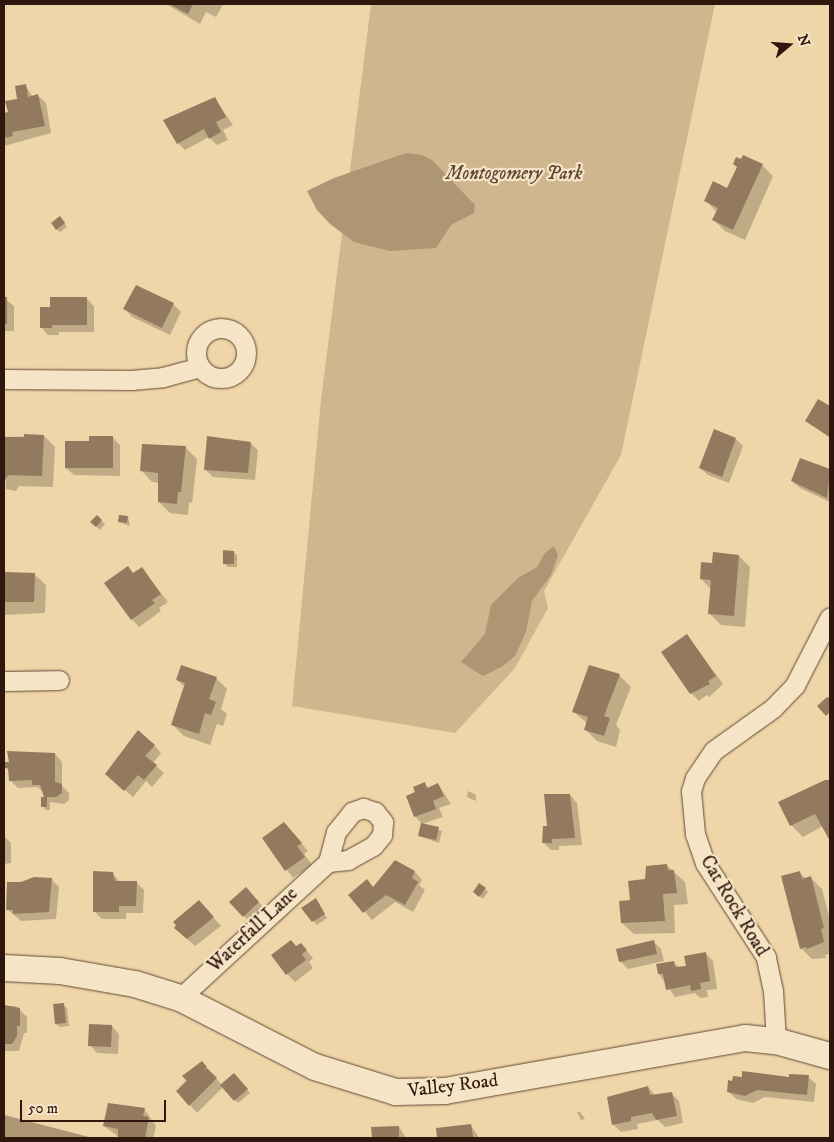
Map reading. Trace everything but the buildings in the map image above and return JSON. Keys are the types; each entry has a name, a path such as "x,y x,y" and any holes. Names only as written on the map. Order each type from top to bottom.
{"main road":[{"name":"Valley Road","path":"4,968 100,977 180,998 314,1067 396,1092 445,1091 745,1038 776,1041 830,1056"}],"street":[{"path":"4,379 131,380 163,377 200,367"},
{"name":"Cat Rock Road","path":"776,1041 773,991 766,957 705,863 693,827 691,791 695,778 713,751 773,708 795,685 830,617"},
{"path":"4,681 59,680"},
{"name":"Waterfall Lane","path":"180,998 328,862"}],"green space":[{"name":"Montogomery Park","path":"371,4 715,4 621,455 544,591 548,608 515,668 455,733 292,706 321,400"}],"shaded area":[{"path":"406,153 422,155 432,160 475,205 474,213 451,225 436,248 390,251 354,242 330,224 317,210 307,191 334,178"},
{"path":"554,546 558,555 551,575 532,601 526,632 515,656 503,666 483,676 461,662 485,634 491,605 518,578 537,567 545,553"},
{"path":"4,1115 93,1138 4,1138"}]}
